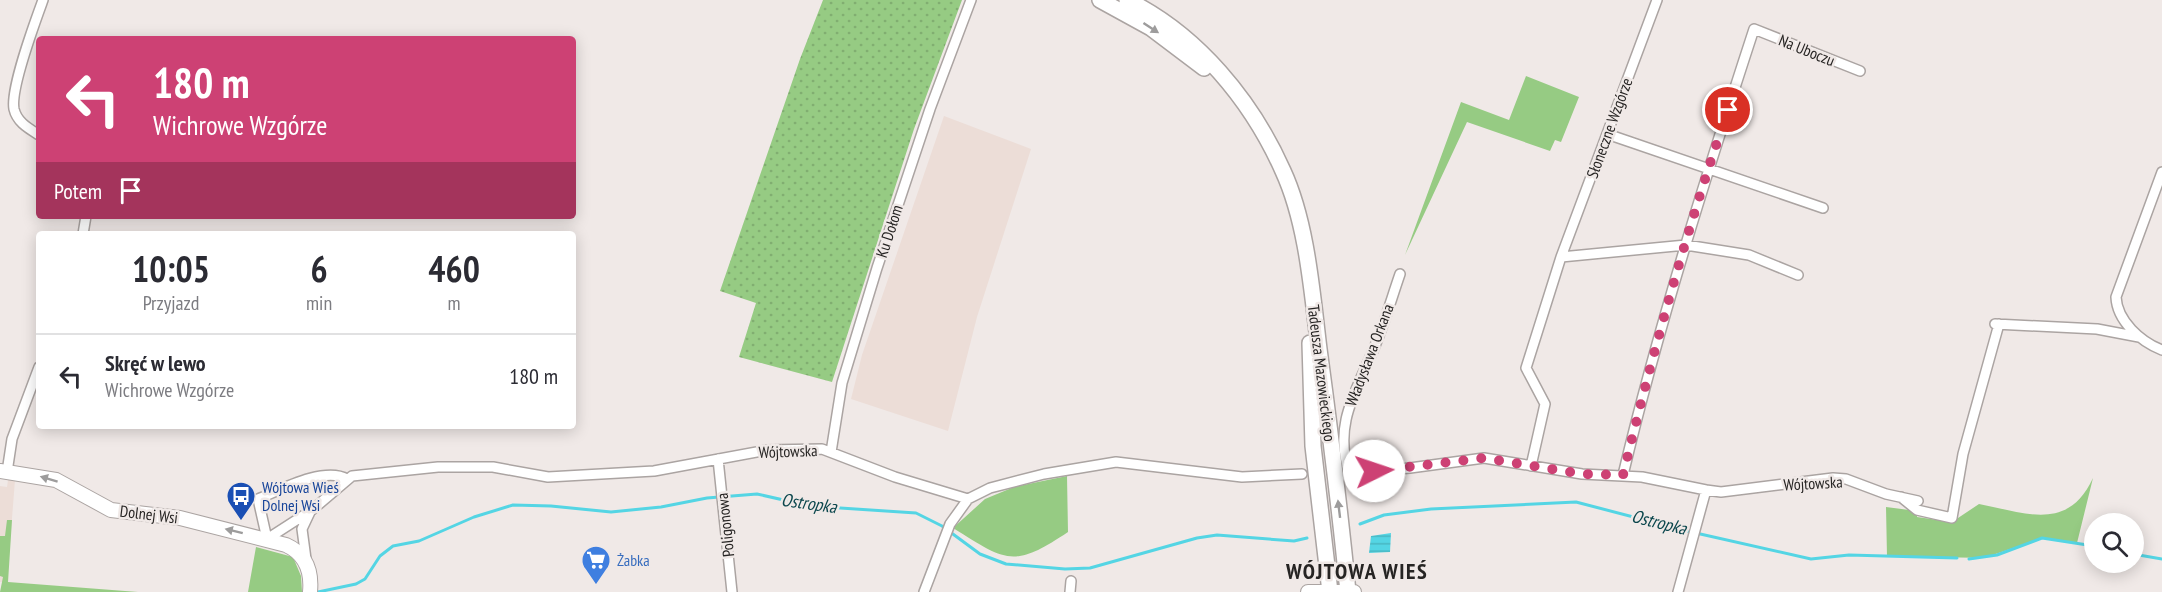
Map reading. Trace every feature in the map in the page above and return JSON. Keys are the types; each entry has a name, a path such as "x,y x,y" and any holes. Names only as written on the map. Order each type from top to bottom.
{"main road":[{"name":"Tadeusza Mazowieckiego","path":"1100,0 1125,12 1173,43 1240,100"},
{"name":"Tadeusza Mazowieckiego","path":"1127,0 1154,15 1188,40 1218,70 1240,100 1283,171 1294,202 1306,262 1326,398 1348,592"},
{"name":"Tadeusza Mazowieckiego","path":"1306,262 1313,446 1330,592"},
{"name":"Dolnej Wsi","path":"4,471 56,480 111,510 180,518 267,539 297,550 306,561"},
{"path":"306,561 310,589"},
{"path":"1308,592 1354,592"}],"street":[{"path":"36,133 22,125 14,109 16,88 43,0"},
{"name":"Ku Dołom","path":"831,452 842,383 877,268 930,110 973,0"},
{"name":"Słoneczne Wzgórze","path":"1531,466 1545,404 1526,368 1561,257 1657,0"},
{"name":"Na Uboczu","path":"1708,170 1754,29 1860,71"},
{"path":"1607,134 1823,208"},
{"path":"1623,475 1643,389 1708,170"},
{"path":"2139,337 2119,310 2116,297 2162,172"},
{"path":"1561,257 1686,245 1749,255 1798,275"},
{"name":"Władysława Orkana","path":"1349,473 1344,427 1349,403 1372,353 1400,274"},
{"path":"1901,497 1917,510 1952,518 1963,454 1997,324 2097,329 2139,337 2162,350"},
{"path":"4,471 12,440 36,375"},
{"name":"Wójtowska","path":"267,539 312,510 347,479 359,473 438,467 493,467 530,475 580,476 654,471 767,450 806,448 831,452 884,474 968,499"},
{"name":"Wójtowska","path":"1349,473 1484,458 1582,474 1623,475 1721,492 1833,478 1846,479 1886,494 1917,501"},
{"name":"Poligonowa","path":"718,459 732,592"},
{"path":"924,592 950,524 968,499 990,488 1044,474 1116,462 1242,477 1302,474"},
{"path":"267,539 258,499 322,476 347,479"},
{"path":"1678,592 1706,490"},
{"path":"306,561 302,529 312,510"},
{"path":"1070,592 1071,581"}],"shaded area":[{"path":"944,116 1031,149 977,317 948,431 851,399 862,355"},
{"path":"8,480 15,480 7,582 0,582 0,486 7,487"}],"green space":[{"path":"823,0 962,0 914,129 832,382 739,357 756,303 720,291 800,59"},
{"path":"1526,76 1579,97 1561,142 1555,140 1550,151 1467,122 1405,255 1461,102 1509,120"},
{"path":"1067,476 1068,532 1034,552 1021,556 998,554 953,528 985,499 1014,487"},
{"path":"2093,478 2077,543 2042,538 1984,558 1887,556 1886,507 1917,511 1917,517 1952,522 1979,504 2044,515 2071,506 2083,495"},
{"path":"7,520 12,520 8,582 138,592 0,592 3,577 0,576 0,536 5,536"},
{"path":"256,547 293,557 301,576 302,592 248,592"}],"water":[{"path":"1391,533 1390,552 1369,553 1371,536"}],"waterway":[{"name":"Ostropka","path":"318,592 356,584 365,579 380,556 393,546 419,541 474,517 513,505 611,512 661,507 707,498 757,494 810,506 916,513 942,526 980,554 1006,564 1065,569 1090,568 1197,538 1217,535 1294,541 1307,538"},
{"name":"Ostropka","path":"1360,524 1384,515 1431,509 1576,502 1687,531 1811,559 1849,555 1957,558"},
{"name":"Ostropka","path":"1969,559 1997,555 2042,538 2084,544"},
{"name":"Ostropka","path":"2144,556 2162,559"}],"place":[{"name":"Wójtowa Wieś Dolnej Wsi","path":"241,522"},
{"name":"Żabka","path":"596,586"}],"district":[{"name":"WÓJTOWA WIEŚ","path":"1357,571"}],"route":[{"path":"1374,471 1484,458 1582,474 1623,475 1643,389 1697,203 1728,110"}]}
